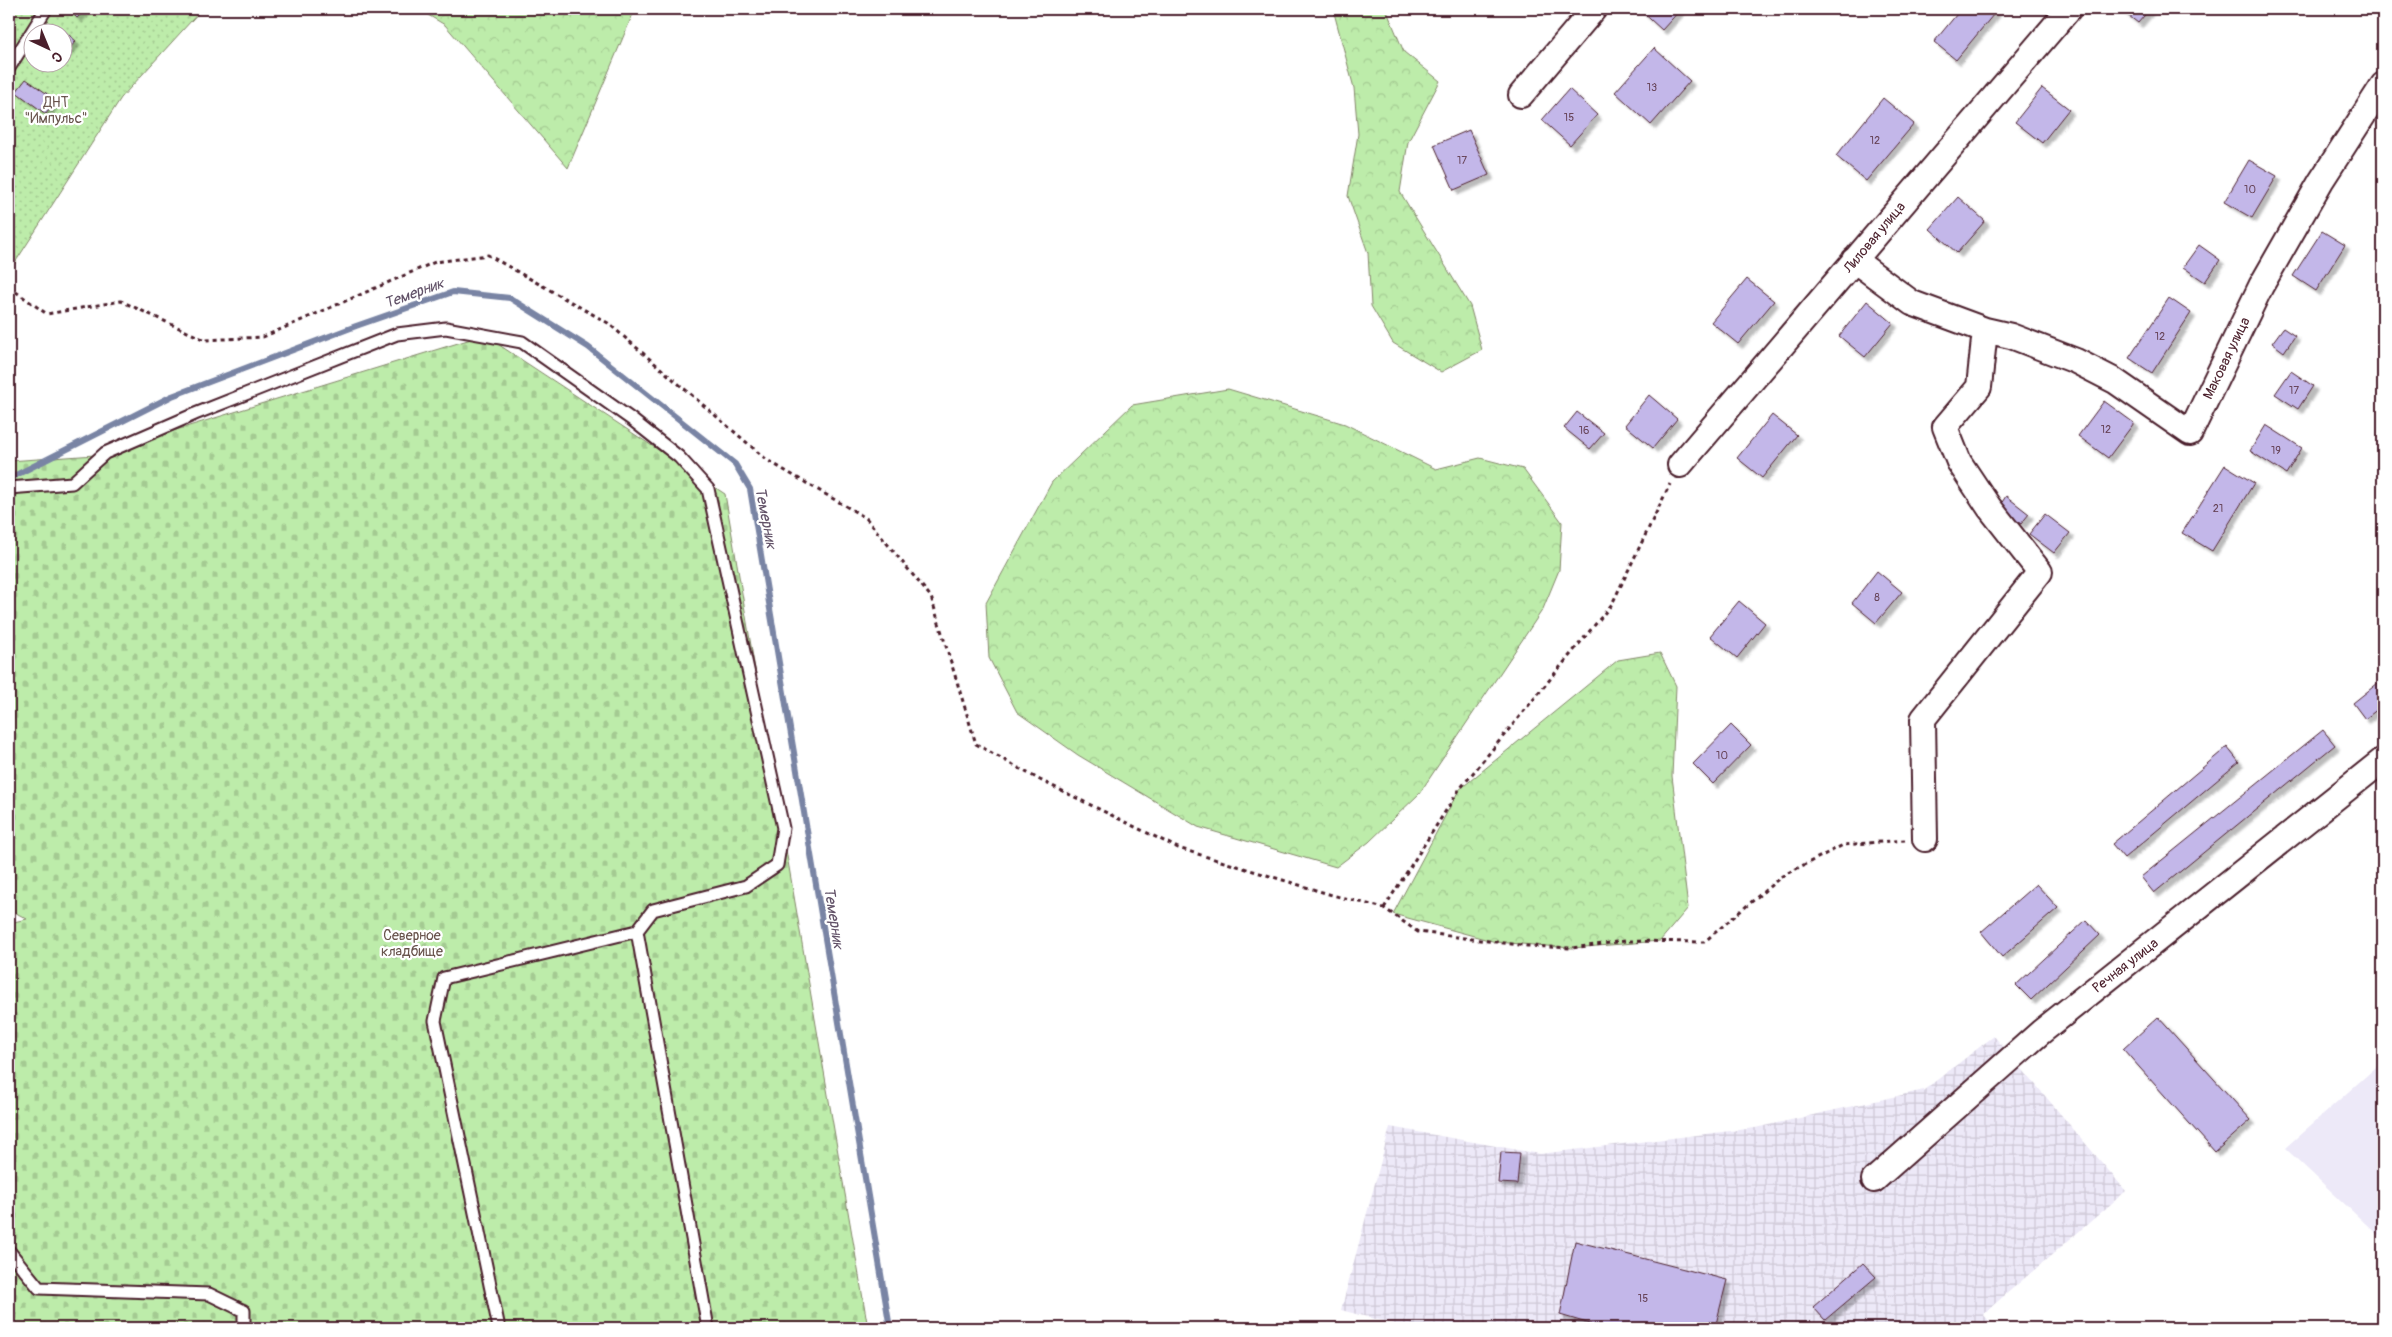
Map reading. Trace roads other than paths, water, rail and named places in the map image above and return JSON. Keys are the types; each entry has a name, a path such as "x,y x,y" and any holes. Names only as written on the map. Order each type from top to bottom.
{"street":[{"path":"1521,95 1594,9"},
{"name":"Лиловая улица","path":"1680,465 2069,9"},
{"name":"Маковая улица","path":"1854,260 1912,303 1984,330 2011,336 2076,360 2115,381 2190,433 2261,286 2321,181 2383,85"},
{"path":"1925,839 1923,719 2040,572 1989,507 1959,462 1945,427 1979,387 1984,330"},
{"name":"Речная улица","path":"1874,1180 2041,1032 2383,760"}],"lane":[{"path":"9,68 46,9"},
{"path":"9,488 72,483 105,453 195,414 396,334 446,328 522,342 624,414 679,456 708,489 783,828 777,865 746,886 653,910 637,931 444,978 435,1021 499,1328"},
{"path":"637,931 708,1328"},
{"path":"9,1251 39,1288 209,1294 244,1311 244,1328"}],"waterway":[{"name":"Темерник","path":"9,476 14,476 172,396 356,326 453,292 510,298 588,347 735,464 750,489 890,1328"}],"park label":[{"name":"ДНТ \"Импульс\"","path":"56,110"},
{"name":"Северное кладбище","path":"412,944"}]}
